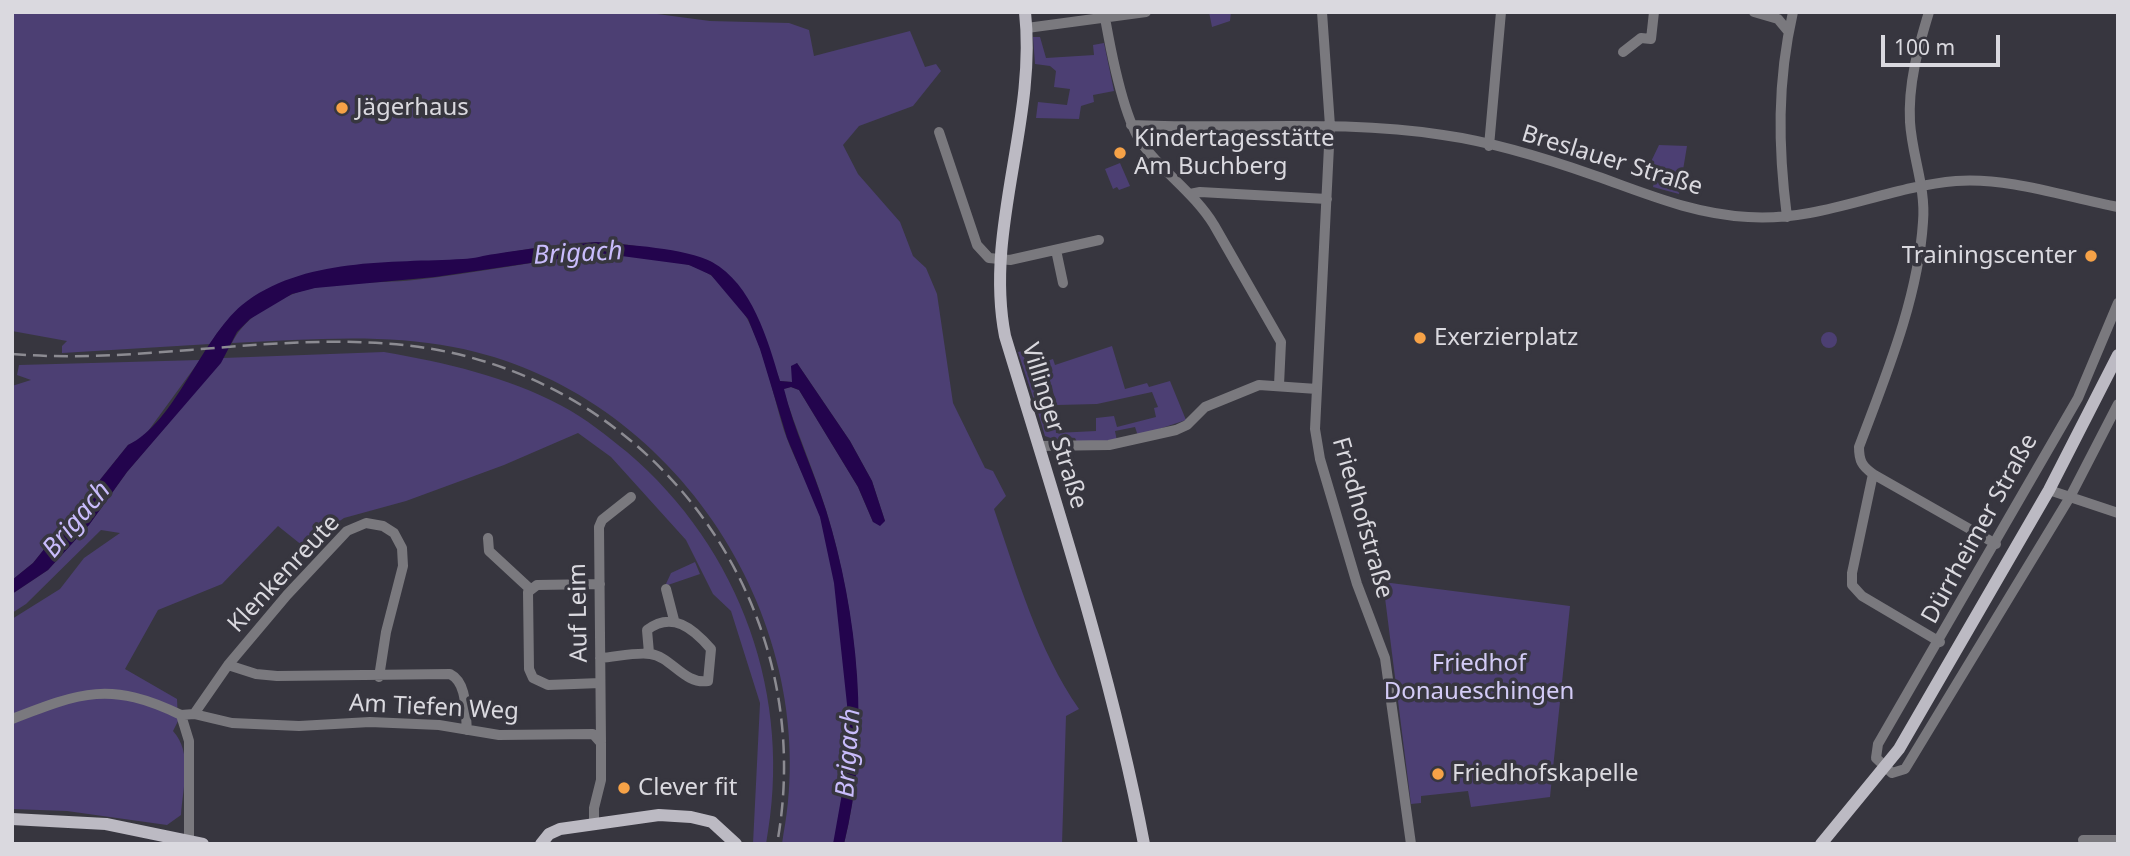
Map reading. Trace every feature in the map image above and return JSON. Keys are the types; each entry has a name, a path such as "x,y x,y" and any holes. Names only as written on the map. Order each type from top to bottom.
{"main road":[{"name":"Villinger Straße","path":"1025,12 1026,72 1000,261 999,307 1004,336 1040,446 1119,723 1144,844"},
{"name":"Dürrheimer Straße","path":"1821,844 1886,768 2049,489 2118,355"},
{"path":"541,844 549,834 560,829 659,815 699,818 712,822 736,844"},
{"path":"12,818 106,824 202,844"}],"street":[{"path":"1027,28 1105,15 1146,12"},
{"name":"Friedhofstraße","path":"1322,12 1330,126 1317,388 1317,446 1357,584 1385,658 1411,844"},
{"path":"1489,146 1501,12"},
{"path":"1623,52 1641,38 1651,39 1654,12"},
{"path":"1754,12 1778,19 1788,31"},
{"path":"1787,217 1779,131 1779,90 1793,12"},
{"path":"1929,12 1910,89 1910,123 1922,187 1921,242 1902,326 1859,447 1863,467 1996,544"},
{"path":"1105,15 1131,125 1144,147 1204,209 1281,342 1279,385"},
{"name":"Breslauer Straße","path":"1131,125 1246,128 1330,126 1444,135 1560,164 1677,206 1709,213 1787,217 1821,213 1922,187 1984,181 2118,207"},
{"path":"939,132 977,245 989,258 1000,261 1099,240"},
{"path":"1190,194 1250,194 1327,199"},
{"path":"1056,250 1063,283"},
{"name":"Dürrheimer Straße","path":"2118,303 2078,398 1940,642 1878,744 1876,758 1892,773 1905,769 2070,497 2118,404"},
{"path":"1040,446 1125,443 1176,430 1186,425 1205,407 1259,385 1317,388"},
{"path":"1873,474 1852,573 1852,585 1862,596 1940,642"},
{"path":"2049,489 2118,513"},
{"name":"Auf Leim","path":"601,743 599,527 602,520 631,497"},
{"name":"Klenkenreute","path":"194,715 228,665 286,595 347,531 366,523 383,526 394,533 402,548 403,566 386,632 379,677"},
{"path":"488,538 489,551 529,588 529,669 533,678 548,685 600,682"},
{"path":"529,588 537,585 600,584"},
{"path":"600,658 649,653 659,656 691,678 708,681 711,649 674,620 666,589"},
{"path":"649,653 647,629 674,620"},
{"name":"Klenkenreute","path":"228,665 256,674 277,676 379,677 450,674 458,678 467,730"},
{"path":"12,719 71,695 114,693 156,704 181,715 189,741 189,842"},
{"name":"Am Tiefen Weg","path":"181,715 232,723 299,726 370,722 439,725 499,735 582,733 593,734 601,743"},
{"path":"594,823 594,808 601,780 601,743"},
{"path":"2083,840 2118,840"}],"green space":[{"path":"12,12 642,12 710,21 789,23 809,30 814,56 910,31 925,67 936,64 941,71 913,106 859,126 843,145 858,174 900,222 913,256 926,268 937,294 953,403 985,468 993,471 1006,496 994,509 1011,560 1040,637 1079,709 1066,716 1062,844 844,844 857,762 857,676 852,633 846,590 826,510 783,389 791,387 799,390 858,487 873,522 885,521 872,481 850,441 797,363 792,382 780,381 761,328 710,261 637,246 594,242 441,263 331,271 297,278 265,291 236,313 210,344 62,353 62,346 67,341 12,331"},
{"path":"1209,12 1231,12 1230,21 1212,27"},
{"path":"1033,37 1040,37 1046,58 1094,55 1093,45 1104,43 1114,91 1093,95 1094,102 1081,106 1079,119 1036,118 1038,102 1067,105 1070,89 1054,87 1056,71 1050,66 1035,64"},
{"path":"1659,145 1687,146 1679,194 1653,187 1655,177 1646,172"},
{"path":"1120,163 1130,186 1119,190 1117,187 1113,189 1105,169"},
{"path":"599,253 673,261 712,276 742,309 761,350 786,436 821,519 842,624 848,732 846,767 833,844 782,844 790,761 781,680 757,602 718,529 667,465 605,412 533,371 453,347 371,339 232,343 243,327 266,307 284,298 322,286 437,277"},
{"path":"1829,332 1837,340 1829,348 1821,340"},
{"path":"1112,346 1125,389 1147,383 1149,387 1170,381 1186,420 1138,436 1135,427 1115,431 1117,441 1077,442 1075,438 1064,437 1059,441 1045,436 1037,409 1047,409 1048,419 1055,419 1056,433 1096,431 1096,418 1114,416 1117,427 1156,417 1154,408 1158,407 1152,392 1097,404 1057,405 1044,362 1053,359 1055,365"},
{"path":"1022,351 1037,396 1044,394 1046,399 1035,403 1018,352"},
{"path":"384,352 453,366 497,379 519,386 571,411 627,452 667,491 701,534 728,580 750,629 764,681 772,734 773,789 766,844 753,844 760,703 731,611 713,594 686,540 611,457 578,433 504,465 406,501 344,518 303,546 278,526 222,584 158,610 125,669 177,699 178,721 173,731 183,749 185,781 181,815 167,825 67,811 12,809 12,619 60,589 84,558 120,533 101,530 26,604 12,613 12,594 48,570 89,525 127,472 223,358"},
{"path":"200,360 143,438 128,445 33,563 12,580 12,386 31,380 17,375 19,365"},
{"path":"695,562 700,574 665,586 671,573"},
{"name":"Friedhof Donaueschingen","path":"1383,582 1570,606 1550,797 1471,807 1468,791 1421,796 1421,803 1411,804"}],"water":[{"name":"Brigach","path":"596,242 687,253 712,262 726,272 738,284 756,314 780,381 792,382 791,366 797,363 850,441 872,481 885,521 880,526 873,522 858,487 799,390 791,387 784,389 826,510 846,591 853,633 859,719 852,804 844,844 833,844 843,788 849,723 834,583 820,517 787,438 748,319 711,275 689,265 599,253 435,277 315,288 292,294 250,319 237,332 221,363 127,472 89,525 48,570 12,594 12,580 33,563 128,445 145,434 160,419 227,320 242,305 266,289 320,270 348,266 467,259"}],"railway":[{"path":"12,354 112,355 313,342 412,346 499,366 577,403 645,453 702,516 745,589 773,669 784,755 777,844"}],"place":[{"name":"Jägerhaus","path":"342,108"},
{"name":"Kindertagesstätte Am Buchberg","path":"1120,153"},
{"name":"Trainingscenter","path":"2091,256"},
{"name":"Exerzierplatz","path":"1420,338"},
{"name":"Friedhofskapelle","path":"1438,774"},
{"name":"Clever fit","path":"624,788"}]}
